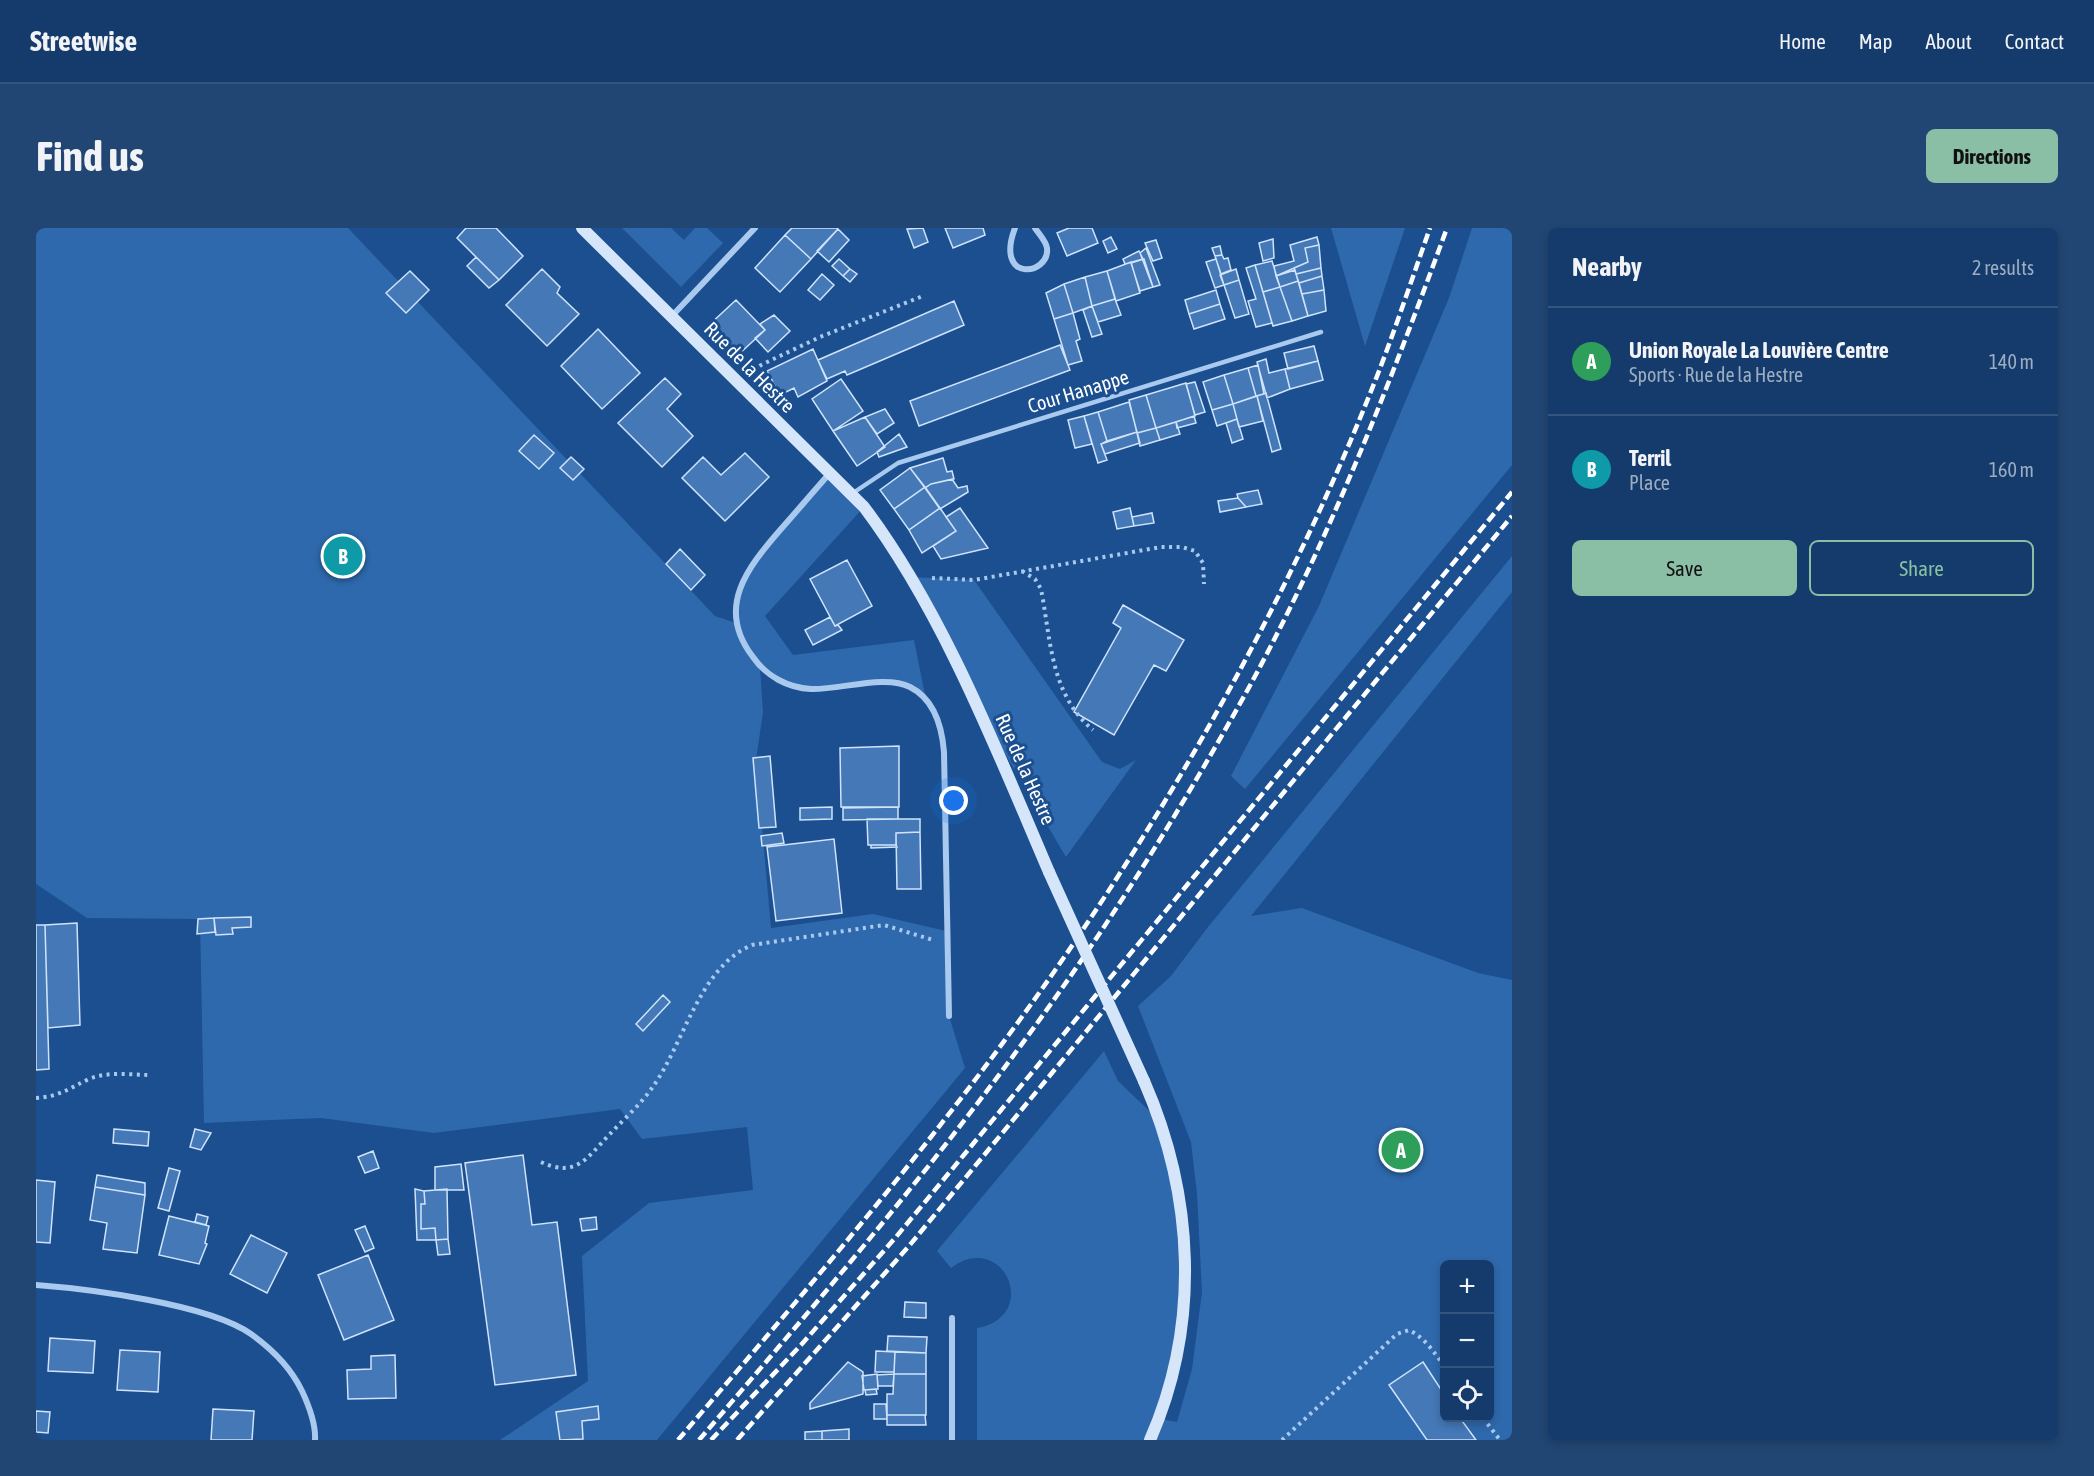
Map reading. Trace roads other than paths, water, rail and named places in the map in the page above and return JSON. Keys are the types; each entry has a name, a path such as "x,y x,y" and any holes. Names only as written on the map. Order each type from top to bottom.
{"street":[{"name":"Rue de la Hestre","path":"582,228 851,495 874,521 910,577 977,706 1163,1124 1174,1170 1183,1224 1185,1275 1175,1367 1150,1440"},
{"path":"671,317 755,228"},
{"path":"1015,228 1010,242 1010,258 1018,267 1028,270 1039,266 1047,253 1045,243 1035,228"},
{"path":"829,474 746,573 736,606 737,623 745,647 759,667 774,678 791,686 809,689 893,682 908,686 925,695 940,728 944,752 949,1016"},
{"path":"36,1285 127,1297 180,1307 249,1333 277,1356 295,1377 309,1404 315,1440"},
{"path":"952,1318 952,1440"}],"lane":[{"name":"Cour Hanappe","path":"851,495 898,462 1321,332"}],"railway":[{"path":"678,1440 786,1314 944,1121 1043,988 1090,919 1173,788 1249,653 1318,514 1379,371 1430,228"},
{"path":"699,1440 872,1236 995,1080 1092,945 1198,777 1247,691 1331,521 1380,405 1447,228"},
{"path":"711,1440 801,1345 896,1237 1512,492"},
{"path":"737,1440 909,1246 1512,516"}],"place":[{"name":"Terril","path":"343,556"},
{"name":"Union Royale La Louvière Centre","path":"1401,1150"}]}
